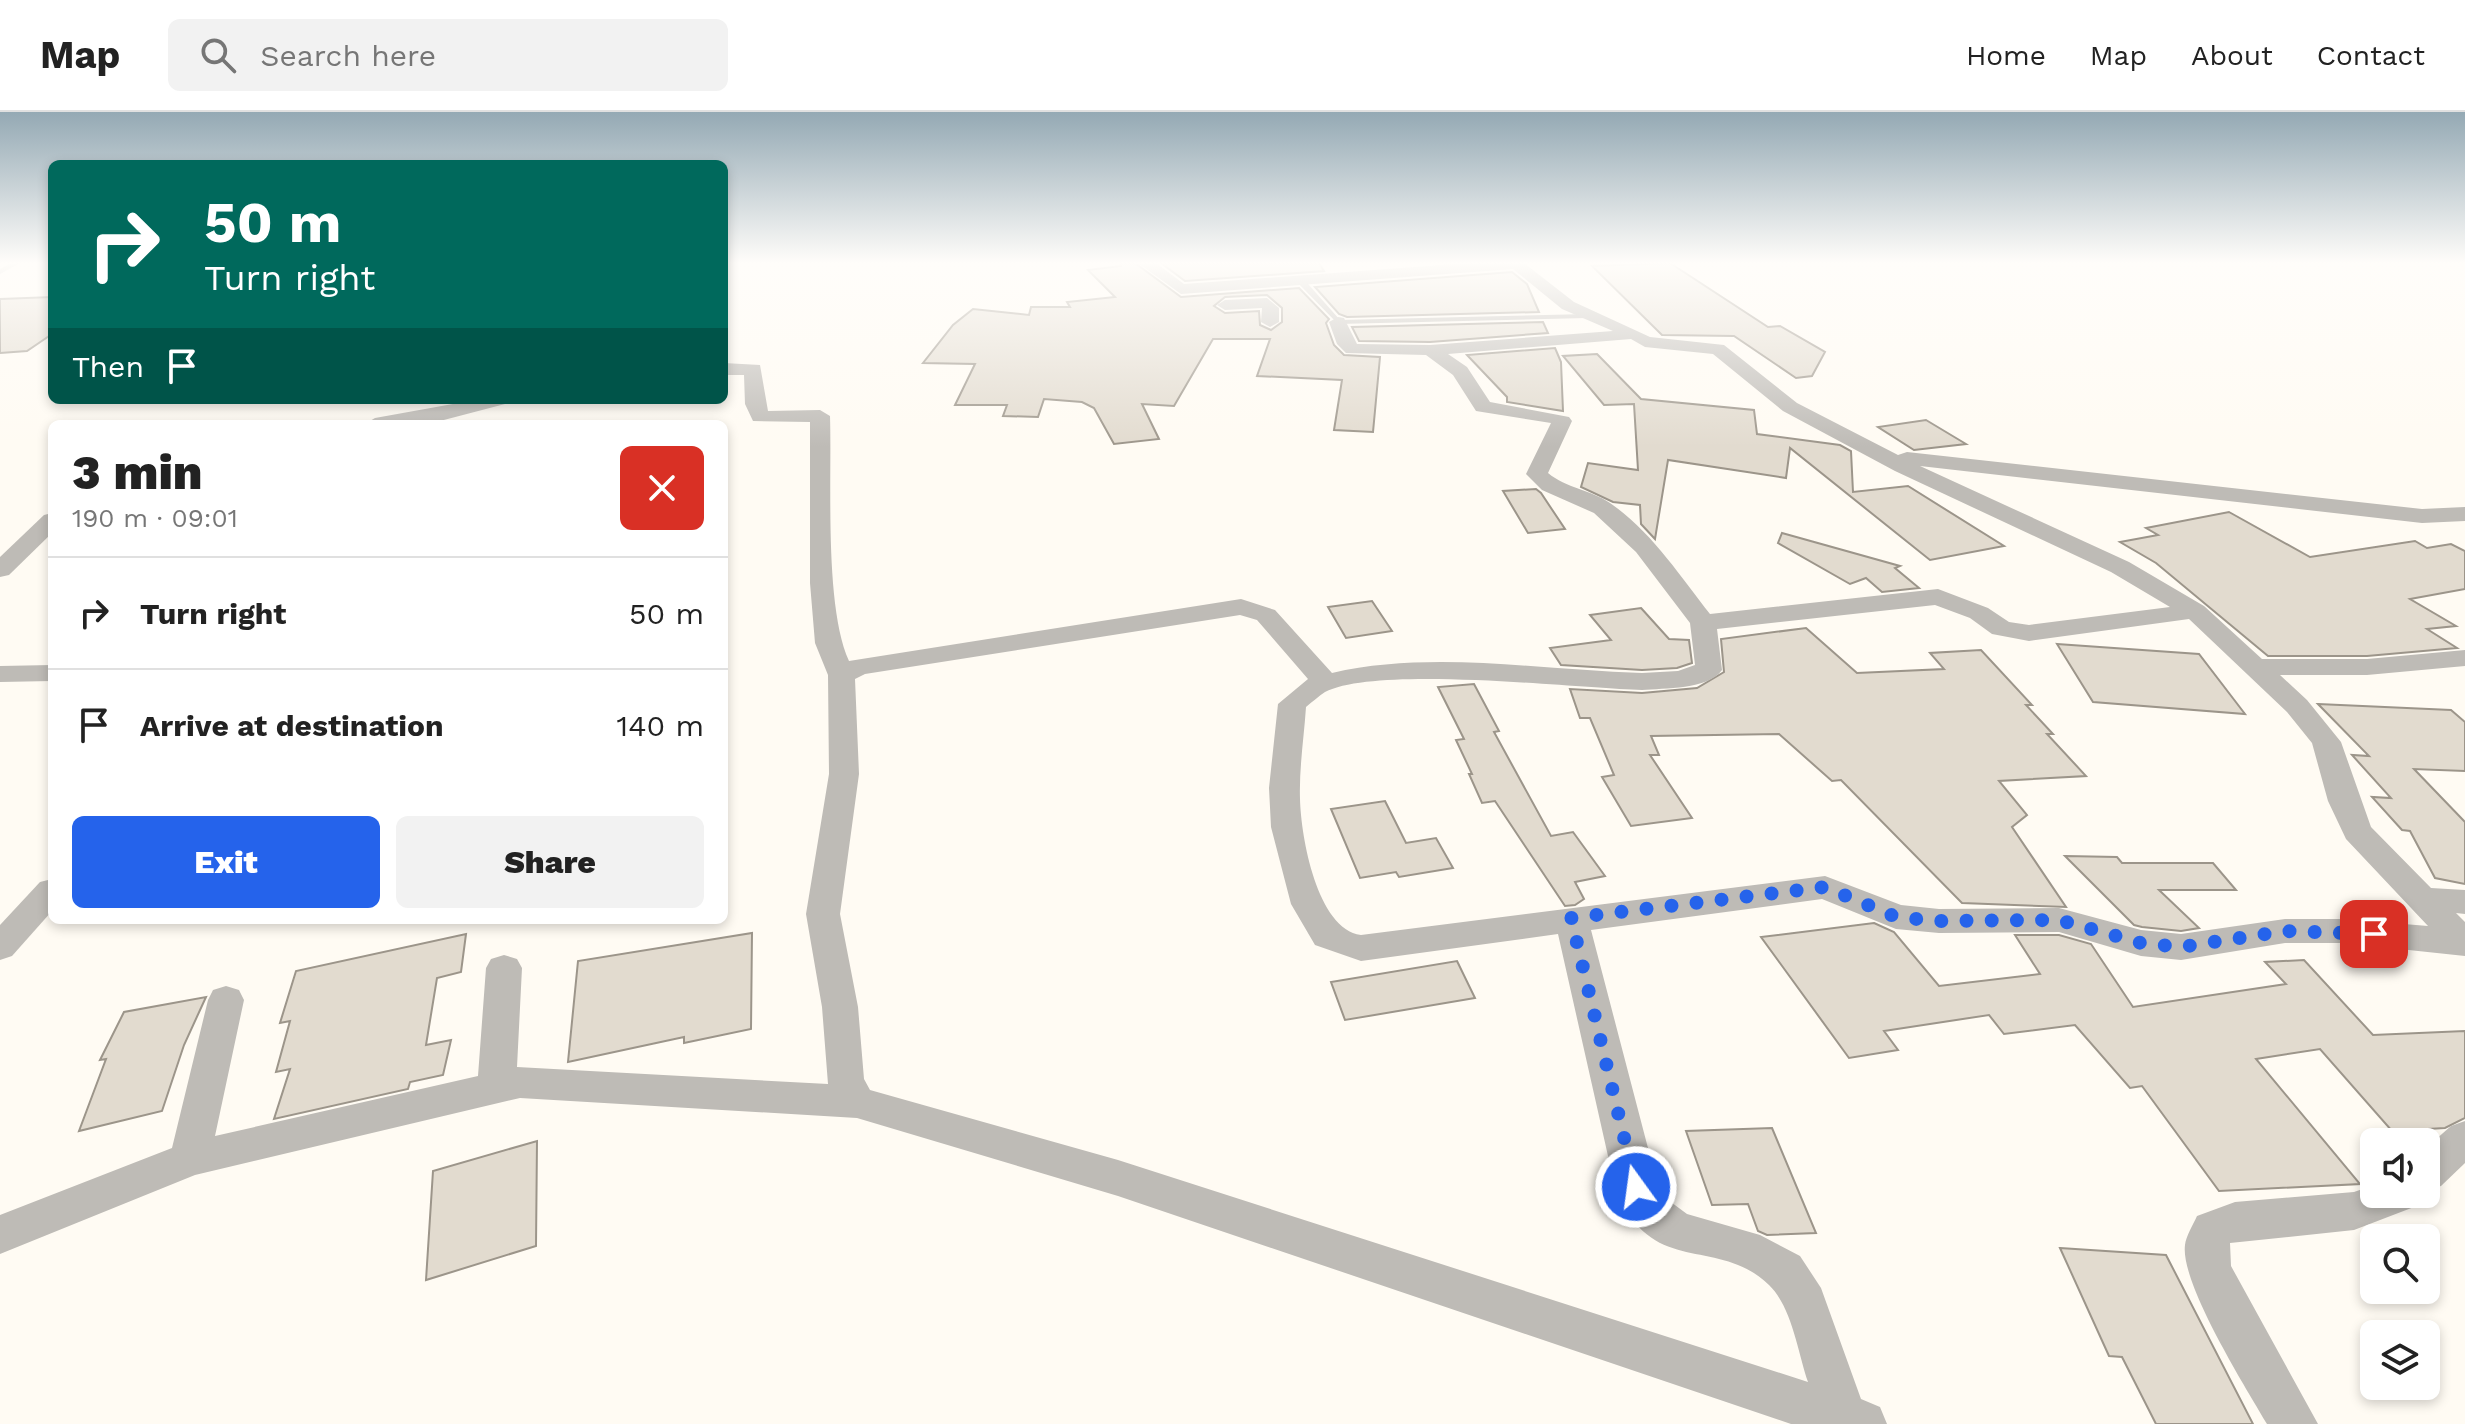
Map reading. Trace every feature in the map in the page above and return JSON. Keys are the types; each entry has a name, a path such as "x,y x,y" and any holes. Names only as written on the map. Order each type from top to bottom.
{"street":[{"path":"1339,324 1346,344 1352,349 1430,350 1637,334"},
{"path":"1610,324 1637,334 1645,342 1718,349 1777,399 1885,455 2120,567 2195,611 2258,667 2326,742 2343,801 2357,832 2465,942"},
{"path":"1430,350 1460,371 1483,407 1562,421 1537,474 1542,481 1585,499 1611,516 1657,561 1703,623 1709,655 1708,670 1678,679 1605,680 1412,672 1324,681 1299,692 1292,704 1285,816 1303,886 1319,927 1330,939 1345,946 1361,948 1825,887 1896,917 1939,921 2059,920 2141,943 2181,947 2285,931 2343,931 2465,942"},
{"path":"728,369 753,369 755,404 760,417 820,416 822,583 828,643 842,675 840,707 844,774 823,914 840,1007 845,1080 857,1102"},
{"path":"404,420 483,404"},
{"path":"1885,455 2422,516 2465,514"},
{"path":"0,570 48,524"},
{"path":"0,545 28,543"},
{"path":"1703,623 1938,597 1979,613 2001,628 2029,633 2195,611"},
{"path":"842,675 858,667 1241,607 1266,615 1324,681"},
{"path":"2258,667 2367,667 2465,658"},
{"path":"1,675 48,673"},
{"path":"0,947 48,894"},
{"path":"2420,899 2465,902"},
{"path":"1571,918 1636,1187 1647,1211 1663,1223 1770,1258 1789,1270 1854,1421"},
{"path":"497,1086 504,968"},
{"path":"190,1159 226,1000"},
{"path":"0,1235 190,1159 497,1086 534,1082 857,1102 1118,1178 1854,1421"},
{"path":"2440,1160 2465,1138"},
{"path":"2294,1424 2245,1342 2209,1268 2207,1245 2212,1230 2235,1221 2362,1208"}],"building":[{"path":"0,324 48,324 48,337 27,351 0,353"},
{"path":"1260,324 1271,330 1279,324 1326,324 1334,345 1344,355 1380,357 1373,432 1334,430 1342,380 1257,376 1270,339 1213,339 1174,406 1142,404 1159,439 1114,444 1094,408 1082,402 1044,399 1038,417 1003,416 1007,405 955,405 975,364 923,363 953,325"},
{"path":"1544,324 1548,333 1430,342 1359,341 1352,327"},
{"path":"1651,324 1764,324 1780,326 1825,352 1812,376 1796,378 1734,336 1662,335"},
{"path":"1555,348 1561,362 1563,411 1507,402 1507,397 1467,355"},
{"path":"1597,354 1641,399 1754,410 1757,434 1840,445 1851,451 1853,492 1908,486 2004,546 1930,560 1790,448 1786,478 1668,460 1655,539 1641,524 1640,505 1613,502 1581,487 1588,463 1638,470 1634,404 1604,405 1563,356"},
{"path":"1926,420 1966,444 1914,450 1878,427"},
{"path":"1536,489 1565,529 1528,533 1503,491"},
{"path":"2229,512 2310,557 2415,541 2427,548 2451,544 2465,551 2465,589 2410,599 2456,626 2427,629 2457,648 2367,656 2268,656 2156,563 2120,542 2158,535 2146,528"},
{"path":"1782,533 1900,566 1895,568 1919,588 1882,592 1866,578 1850,584 1778,543"},
{"path":"1372,601 1392,631 1346,638 1328,607"},
{"path":"1641,608 1669,639 1689,640 1692,663 1677,668 1642,670 1561,665 1550,648 1611,640 1590,615"},
{"path":"1806,628 1857,673 1944,669 1930,653 1981,650 2032,705 2026,705 2053,734 2047,734 2086,776 1999,781 2027,815 2012,827 2066,907 1962,903 1841,780 1832,781 1779,734 1651,736 1659,755 1650,755 1692,818 1631,826 1602,777 1614,775 1590,718 1580,718 1570,689 1642,693 1697,688 1724,672 1721,639"},
{"path":"2057,644 2199,654 2245,714 2093,702"},
{"path":"1474,684 1499,731 1494,732 1551,836 1573,832 1605,876 1575,882 1584,899 1575,905 1565,906 1495,801 1482,803 1456,740 1464,739 1438,687"},
{"path":"2318,704 2451,710 2465,722 2465,771 2414,769 2465,822 2465,884 2435,878 2410,831 2402,830 2372,797 2391,798 2352,755 2369,756"},
{"path":"1385,801 1406,843 1436,838 1453,868 1399,877 1396,872 1360,878 1331,809"},
{"path":"2065,856 2117,857 2122,863 2213,863 2236,890 2159,890 2199,928 2181,931 2142,927 2134,925"},
{"path":"1874,923 1894,932 1939,986 2040,974 2015,935 2059,935 2091,944 2133,1007 2286,984 2265,962 2304,960 2373,1035 2465,1031 2465,1118 2445,1128 2389,1128 2320,1049 2256,1059 2360,1184 2219,1191 2142,1086 2130,1088 2075,1025 2004,1034 1989,1015 1884,1031 1898,1050 1849,1058 1761,937"},
{"path":"752,933 751,1029 684,1043 684,1037 568,1062 578,961"},
{"path":"466,934 461,972 437,978 426,1045 451,1040 443,1075 410,1082 408,1089 274,1119 290,1069 276,1072 290,1021 280,1023 296,971"},
{"path":"1457,961 1475,998 1345,1020 1331,982"},
{"path":"206,997 184,1045 162,1111 79,1131 106,1059 100,1060 124,1012"},
{"path":"1772,1128 1816,1233 1767,1235 1758,1231 1748,1204 1712,1205 1686,1131"},
{"path":"537,1141 536,1246 426,1280 433,1171"},
{"path":"2060,1248 2166,1255 2253,1424 2156,1424 2122,1357 2109,1356"}],"route":[{"path":"1636,1187 1571,918 1825,887 1896,917 1939,921 2059,920 2141,943 2181,947 2285,931 2374,934"}]}
